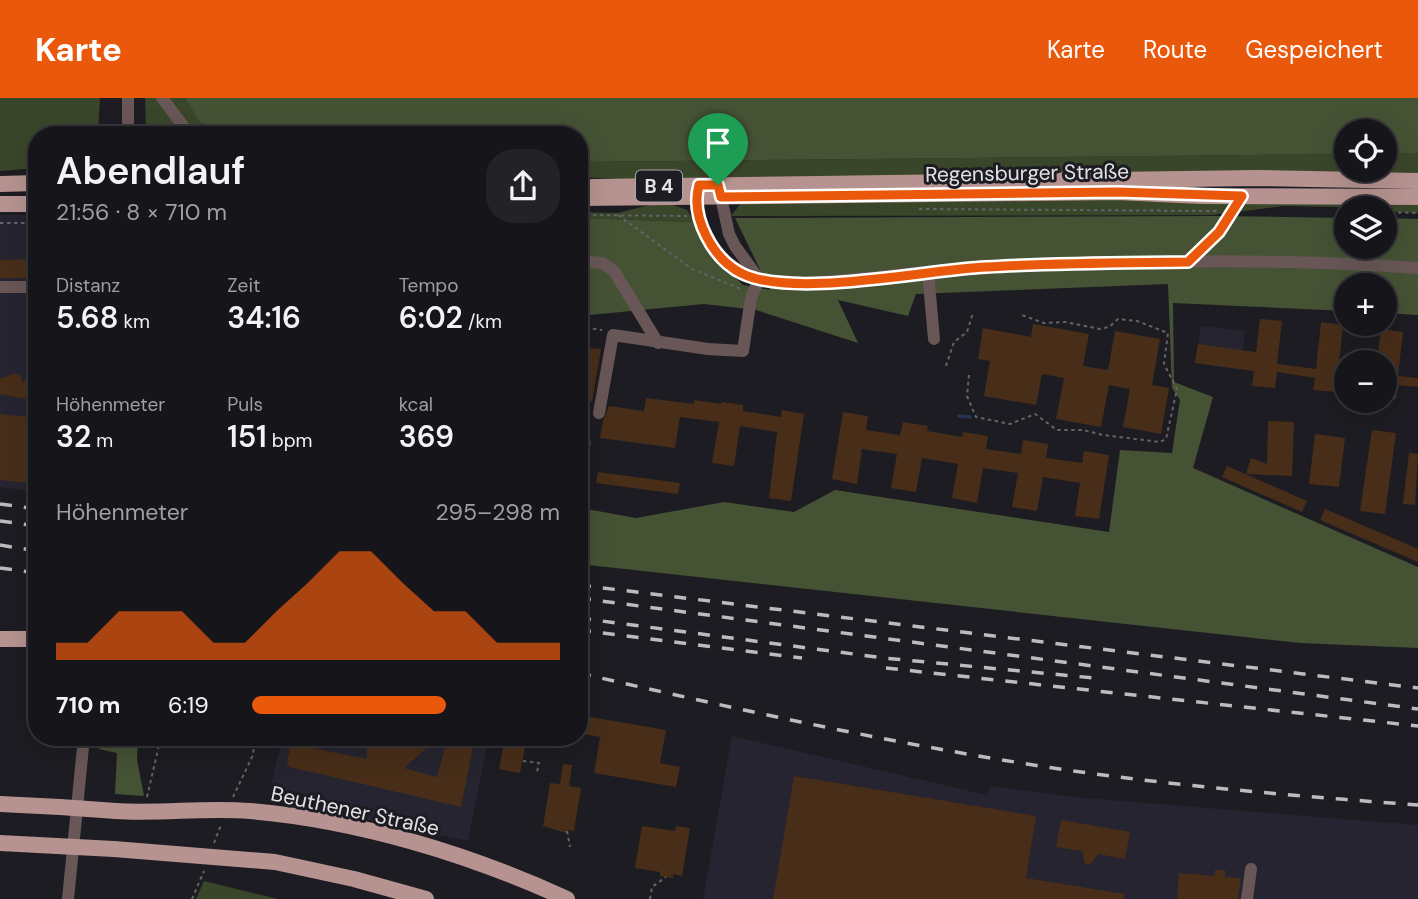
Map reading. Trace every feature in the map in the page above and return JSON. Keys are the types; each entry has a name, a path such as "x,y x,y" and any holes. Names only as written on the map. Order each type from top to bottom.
{"main road":[{"path":"1242,196 1258,178"},
{"name":"B 4","path":"719,191 1177,179 1418,181"},
{"path":"0,184 28,183"},
{"name":"B 4","path":"588,187 697,191"},
{"name":"Regensburger Straße","path":"588,197 697,191 1117,192 1418,197"},
{"path":"0,204 28,204"},
{"path":"0,639 28,639"},
{"name":"Beuthener Straße","path":"0,804 149,813 227,810 292,817 403,840 461,858 550,895 567,899"},
{"path":"0,844 210,855 313,869 426,899"}],"street":[{"path":"128,98 128,126"},
{"path":"162,98 183,126"},
{"path":"697,191 698,216 715,250 725,261 742,273 759,279 797,284 984,267 1250,261 1418,268"},
{"path":"719,191 726,226 735,246 759,279"},
{"path":"1188,262 1219,232 1242,196"},
{"path":"588,262 602,263 614,271 658,343"},
{"path":"928,272 934,339"},
{"path":"599,414 613,335 658,343 743,351 752,292 759,279"},
{"path":"0,287 28,287"},
{"path":"68,899 83,746"},
{"path":"1247,899 1251,869"}],"path":[{"path":"916,209 1232,211"},
{"path":"1397,212 1418,213"},
{"path":"588,215 698,216"},
{"path":"618,215 692,269 752,292"},
{"path":"0,223 28,223"},
{"path":"946,366 954,342 967,332 973,313"},
{"path":"969,375 967,396 976,417 1010,424 1035,414 1057,430 1083,430 1160,442 1166,439 1177,389 1164,364 1168,333 1137,321 1118,318 1109,327 1100,329 1065,322 1044,323 1019,314"},
{"path":"588,328 606,330 613,335"},
{"path":"149,813 148,788 159,746"},
{"path":"210,855 227,810 253,755 254,746"},
{"path":"523,761 539,763 537,772"},
{"path":"567,831 570,846"},
{"path":"192,899 202,876"},
{"path":"650,899 652,887 666,877"}],"shaded area":[{"path":"0,215 28,215 28,491 0,487"},
{"path":"1201,326 1245,331 1240,370 1195,363"},
{"path":"732,736 987,795 990,786 1073,797 1418,825 1418,899 703,899"},
{"path":"280,746 487,746 468,841 268,799"}],"green space":[{"path":"0,98 100,98 98,126 28,126 28,169 0,171"},
{"path":"145,98 157,98 177,126 146,126"},
{"path":"167,98 185,98 199,122 205,126 187,126"},
{"path":"185,98 1418,98 1418,153 1397,153 1397,119 1334,119 1334,154 588,162 588,126 205,126 199,122"},
{"path":"1397,153 1418,153 1418,177 1397,177"},
{"path":"1334,154 1334,177 637,180 588,177 588,162"},
{"path":"1148,198 1222,203 1334,204 1334,207 1284,206 1212,215 731,216 741,203"},
{"path":"671,204 687,210 695,222 588,218 588,212 618,213 649,205"},
{"path":"1397,205 1418,205 1418,213 1397,212"},
{"path":"588,218 695,222 714,257 743,285 770,290 735,218 1334,218 1334,259 1397,259 1397,218 1418,219 1418,315 1397,314 1397,273 1334,273 1334,310 1173,303 1174,382 1213,397 1193,468 1418,567 1418,648 1300,643 588,565 588,509 636,518 724,502 794,512 835,490 1109,532 1120,450 1172,453 1180,400 1172,388 1168,284 916,294 908,316 838,300 858,343 756,310 704,304 588,315"},
{"path":"588,440 591,441 588,461"},
{"path":"99,746 138,746 137,760 144,796 115,794 117,753 99,749"},
{"path":"204,881 278,899 196,899"}],"building":[{"path":"28,259 28,278 0,278 0,260"},
{"path":"1260,319 1282,321 1277,364 1316,369 1321,322 1334,324 1334,336 1342,336 1340,350 1334,350 1334,392 1313,390 1315,378 1277,372 1275,388 1252,386 1254,371 1195,363 1198,344 1256,352"},
{"path":"1033,324 1089,334 1083,366 1108,370 1115,331 1160,339 1152,385 1169,388 1161,434 1123,427 1130,389 1109,385 1101,427 1056,419 1064,378 1042,374 1036,405 984,396 990,361 978,359 983,328 1031,337"},
{"path":"1397,331 1403,332 1398,376 1418,378 1418,387 1397,385 1397,350 1378,350 1380,336 1397,336"},
{"path":"588,348 601,349 592,402 588,402"},
{"path":"15,373 21,376 22,382 27,379 28,399 0,394 0,379"},
{"path":"646,398 694,404 694,400 722,402 743,405 743,411 781,417 782,410 804,414 791,501 769,498 777,432 740,426 734,466 712,463 719,422 680,417 675,448 600,438 609,406 644,411"},
{"path":"843,412 868,416 866,430 900,435 903,422 928,426 927,431 962,437 963,432 988,436 986,449 1021,454 1023,440 1048,444 1046,458 1082,463 1084,451 1109,455 1099,519 1075,516 1080,483 1043,477 1037,511 1012,507 1018,473 983,468 977,503 952,498 958,464 922,458 916,492 891,488 897,454 862,449 857,484 832,479"},
{"path":"0,414 28,417 28,483 0,480"},
{"path":"1268,421 1294,422 1292,476 1246,474 1251,458 1267,464"},
{"path":"1372,430 1396,433 1385,514 1360,511"},
{"path":"1315,434 1345,438 1339,487 1309,484"},
{"path":"1409,453 1418,454 1415,505 1403,504"},
{"path":"1227,466 1307,501 1302,512 1222,477"},
{"path":"598,472 680,483 678,494 596,483"},
{"path":"1325,509 1418,549 1418,562 1320,520"},
{"path":"588,717 666,730 660,763 680,767 676,787 594,773 600,737 588,735"},
{"path":"290,746 312,746 367,759 367,746 429,746 404,768 437,777 446,746 473,746 461,807 290,767 287,763"},
{"path":"503,746 525,746 520,773 499,769"},
{"path":"563,764 572,765 569,786 581,788 574,831 567,830 566,833 543,826 550,783 560,784"},
{"path":"794,776 1036,816 1026,878 1124,894 1124,899 773,899"},
{"path":"1061,820 1130,832 1125,859 1098,854 1090,865 1085,864 1082,851 1056,847"},
{"path":"642,826 675,831 676,826 690,828 682,876 660,876 660,872 635,868"},
{"path":"1215,870 1225,870 1225,877 1241,878 1238,899 1177,899 1179,873 1214,876"}],"waterway":[{"path":"959,416 970,417"}],"railway":[{"path":"0,504 28,508"},
{"path":"0,521 28,525"},
{"path":"0,545 28,550"},
{"path":"0,568 28,572"},
{"path":"588,586 1418,688"},
{"path":"588,599 1418,709"},
{"path":"588,619 884,658 1094,678"},
{"path":"588,631 802,658"},
{"path":"886,668 1418,726"},
{"path":"588,675 756,713 993,759 1235,790 1418,805"}],"route":[{"path":"699,185 718,185 721,197 1117,192 1242,196 1219,232 1188,262 984,267 791,284 759,279 742,273 715,250 698,216 695,197 699,185"}]}
